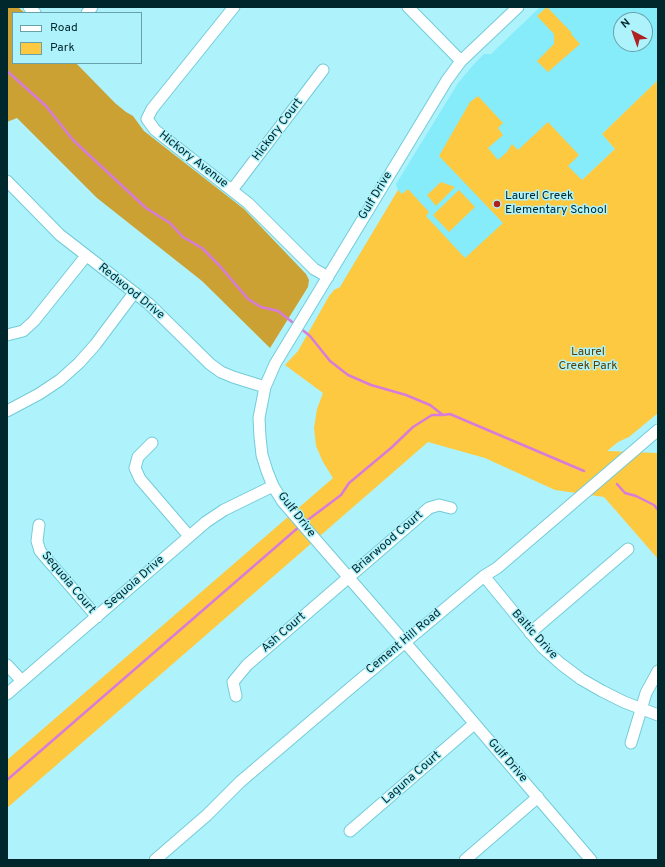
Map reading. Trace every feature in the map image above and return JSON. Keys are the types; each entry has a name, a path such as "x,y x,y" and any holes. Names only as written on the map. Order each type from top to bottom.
{"street":[{"name":"Hickory Avenue","path":"234,7 152,109 147,119 155,130 248,203 314,269 328,277"},
{"path":"408,7 461,61"},
{"name":"Gulf Drive","path":"518,7 461,61 440,90 275,364 265,387 259,418 260,437 264,464 273,486 283,502 591,860"},
{"name":"Hickory Court","path":"232,190 323,70"},
{"name":"Redwood Drive","path":"10,189 60,235 159,312 210,364 220,372 265,387"},
{"path":"7,335 23,331 34,321 86,256"},
{"path":"7,411 39,394 60,380 79,363 95,345 134,293"},
{"name":"Cement Hill Road","path":"155,860 207,815 240,782 404,642 484,576 497,568 658,430"},
{"path":"152,443 138,457 135,468 140,479 189,536"},
{"name":"Sequoia Drive","path":"7,694 214,516 273,486"},
{"name":"Briarwood Court","path":"348,578 428,508 439,505 451,508"},
{"name":"Sequoia Court","path":"39,525 37,541 40,551 97,617"},
{"path":"530,633 628,549"},
{"name":"Baltic Drive","path":"484,576 543,648 561,664 581,679 602,691 658,715"},
{"name":"Ash Court","path":"236,696 233,682 247,665 348,578"},
{"path":"7,665 22,682"},
{"path":"631,743 646,693 658,671"},
{"name":"Laguna Court","path":"350,831 474,724"},
{"path":"466,860 538,797"}],"shaded area":[{"path":"7,7 18,7 24,12 12,12 12,64 77,64 115,103 133,116 144,131 244,209 306,274 309,280 308,287 270,348 202,281 97,198 17,118 7,122"},
{"name":"Laurel Creek Elementary School","path":"540,7 658,7 658,80 602,134 615,149 582,180 537,296 340,287 398,191 396,184 458,83 484,54 491,54"}],"green space":[{"path":"547,7 572,33 571,34 580,44 548,72 537,61 554,44 554,34 537,16"},
{"name":"Laurel Creek Park","path":"658,80 658,413 629,437 618,442 607,451 658,454 658,559 604,497 555,490 485,458 428,442 7,808 7,760 333,478 323,462 316,446 314,428 317,409 323,393 285,365 298,351 329,296 334,290 340,287 398,190 402,194 408,189 429,212 426,216 465,258 503,223 439,156 470,102 478,96 503,123 498,128 503,135 488,148 498,160 507,152 512,144 518,150 548,122 579,155 568,166 582,180 615,149 602,134"},
{"path":"441,182 455,187 436,206 427,195"},
{"path":"459,190 475,207 449,232 433,215"}],"waterway":[{"path":"7,71 46,106 73,140 146,208 170,223 183,237 202,248 219,265 248,299 261,307 278,311 296,325"},
{"path":"300,328 310,336 330,361 348,375 371,385 406,395 430,405 443,415 450,414 584,471"},
{"path":"305,522 341,495 349,483 391,448 413,427 432,415 442,415"},
{"path":"617,484 625,493 636,496 654,505 658,510"},
{"path":"7,780 300,526"}],"place":[{"name":"Laurel Creek Elementary School","path":"497,204"}]}
